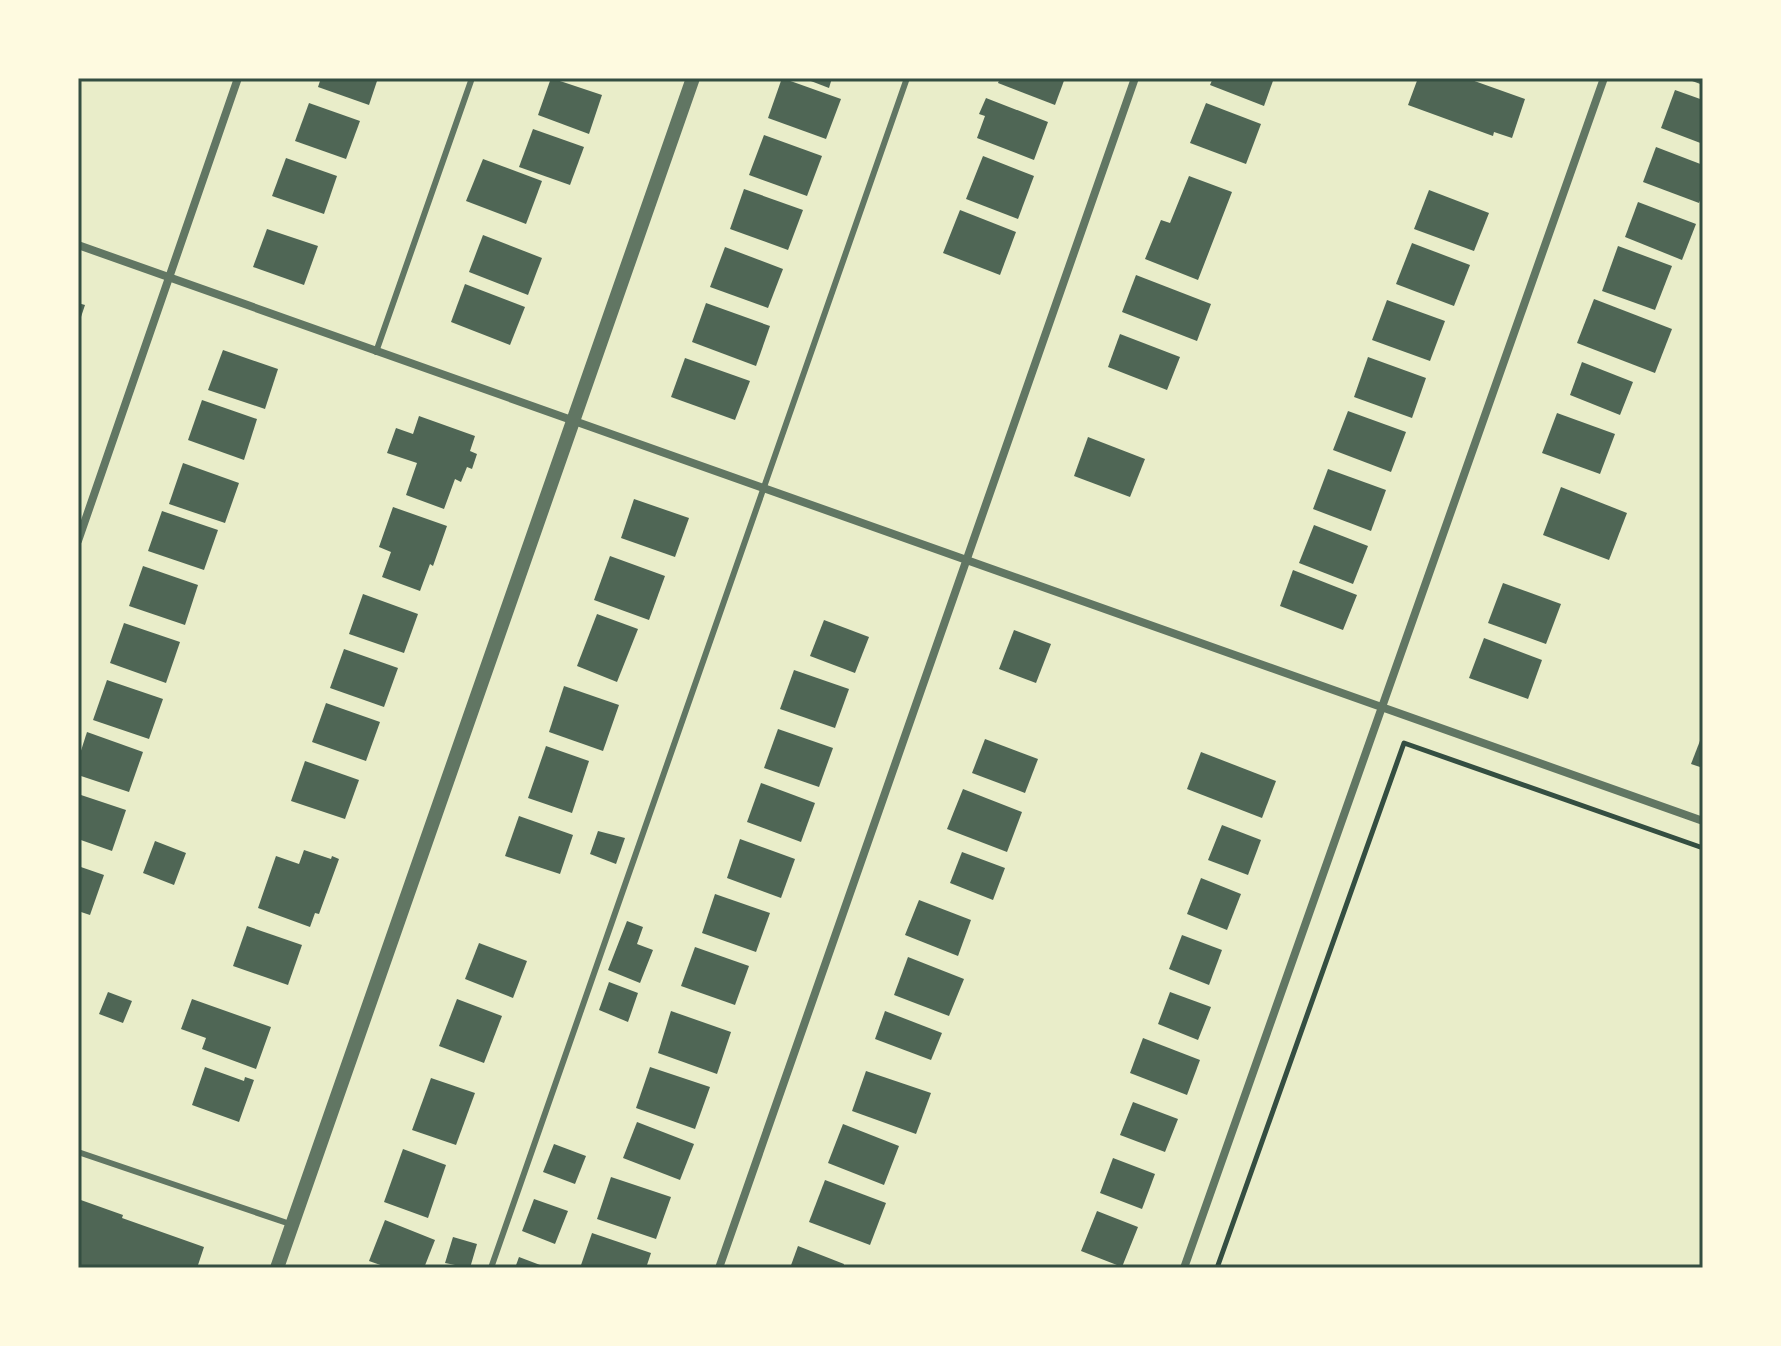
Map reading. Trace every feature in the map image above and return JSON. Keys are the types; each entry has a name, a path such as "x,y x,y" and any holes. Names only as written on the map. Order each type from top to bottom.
{"street":[{"path":"78,541 238,78"},
{"path":"277,1268 693,78"},
{"path":"719,1268 1135,78"},
{"path":"1184,1268 1604,78"},
{"path":"78,245 1703,821"}],"lane":[{"path":"376,352 472,78"},
{"path":"491,1268 907,78"},
{"path":"78,1152 293,1225"}],"path":[{"path":"1217,1268 1404,743 1703,848"}],"building":[{"path":"321,78 378,78 369,105 318,87"},
{"path":"551,78 602,95 589,134 538,115"},
{"path":"782,78 841,99 826,139 768,118"},
{"path":"803,78 832,78 829,88"},
{"path":"1000,78 1065,78 1055,105 998,83"},
{"path":"1213,78 1274,78 1264,106 1210,85"},
{"path":"1418,78 1466,78 1525,99 1512,138 1494,132 1493,136 1408,105"},
{"path":"1684,78 1703,78 1703,85"},
{"path":"1675,90 1703,100 1703,144 1661,128"},
{"path":"986,98 1048,122 1034,160 977,138 985,116 979,114"},
{"path":"309,103 360,121 346,159 295,141"},
{"path":"1206,103 1261,124 1246,164 1190,143"},
{"path":"533,129 584,147 570,185 519,167"},
{"path":"764,135 822,156 807,196 749,175"},
{"path":"1656,147 1703,165 1703,193 1699,203 1643,182"},
{"path":"983,156 1034,176 1018,219 966,199"},
{"path":"286,158 337,176 324,214 272,196"},
{"path":"483,159 542,181 526,224 466,201"},
{"path":"1189,176 1232,192 1198,280 1145,259 1161,220 1170,223"},
{"path":"744,189 803,210 788,250 730,229"},
{"path":"1429,190 1489,213 1474,251 1414,229"},
{"path":"1638,202 1696,224 1682,260 1625,237"},
{"path":"960,210 1016,232 1000,275 943,253"},
{"path":"267,229 318,246 304,285 253,267"},
{"path":"483,235 542,258 528,295 469,272"},
{"path":"1412,243 1470,265 1454,306 1396,284"},
{"path":"1618,246 1672,266 1655,310 1602,291"},
{"path":"725,247 783,269 768,308 710,287"},
{"path":"1136,275 1211,304 1197,341 1122,312"},
{"path":"465,284 525,307 510,345 451,322"},
{"path":"1594,299 1672,329 1655,373 1577,343"},
{"path":"1387,300 1445,321 1430,361 1372,340"},
{"path":"78,303 85,305 79,323 78,323"},
{"path":"706,303 770,326 756,366 692,342"},
{"path":"1120,334 1180,357 1167,390 1108,367"},
{"path":"223,350 278,369 265,409 208,390"},
{"path":"1368,357 1426,378 1412,418 1354,397"},
{"path":"685,358 750,381 735,420 671,397"},
{"path":"1582,362 1633,382 1620,415 1570,395"},
{"path":"202,400 257,419 244,460 188,440"},
{"path":"1348,411 1406,432 1391,472 1333,450"},
{"path":"1557,413 1615,434 1600,474 1542,453"},
{"path":"419,416 475,436 470,451 477,454 472,469 467,467 461,482 455,479 444,509 406,495 417,463 387,453 396,428 413,434"},
{"path":"1088,437 1145,459 1130,497 1074,476"},
{"path":"183,463 239,483 225,523 169,504"},
{"path":"1328,469 1386,490 1371,531 1313,509"},
{"path":"1561,487 1627,513 1609,560 1543,535"},
{"path":"634,499 689,518 675,557 621,538"},
{"path":"393,507 447,526 433,566 430,564 420,591 382,577 391,552 379,547"},
{"path":"162,511 218,530 204,570 148,551"},
{"path":"1314,525 1368,546 1353,584 1299,563"},
{"path":"610,556 665,576 649,620 594,600"},
{"path":"143,566 198,585 185,625 129,606"},
{"path":"1293,570 1357,595 1343,630 1280,606"},
{"path":"1503,583 1561,604 1546,644 1488,623"},
{"path":"363,594 418,614 404,653 349,634"},
{"path":"597,614 638,629 617,682 577,666"},
{"path":"824,620 869,637 855,673 810,656"},
{"path":"124,623 180,642 166,683 110,663"},
{"path":"1014,630 1051,644 1036,683 999,669"},
{"path":"1484,638 1542,660 1528,699 1469,678"},
{"path":"344,649 398,668 384,707 330,688"},
{"path":"794,670 849,689 835,728 780,709"},
{"path":"107,680 163,699 149,739 93,720"},
{"path":"564,686 619,705 603,751 549,732"},
{"path":"326,703 380,722 366,761 312,742"},
{"path":"778,729 833,748 819,787 764,768"},
{"path":"87,732 143,752 129,792 78,775 78,760"},
{"path":"1703,733 1703,768 1691,764"},
{"path":"985,739 1038,759 1025,793 972,773"},
{"path":"546,746 589,761 572,813 528,798"},
{"path":"1201,752 1276,781 1262,818 1187,789"},
{"path":"305,761 359,780 345,819 291,801"},
{"path":"761,783 815,803 801,842 747,822"},
{"path":"963,789 1022,812 1007,852 947,829"},
{"path":"78,794 126,810 112,851 78,839"},
{"path":"519,816 573,835 560,874 505,856"},
{"path":"1222,825 1261,840 1248,875 1208,860"},
{"path":"598,831 625,838 616,864 590,854"},
{"path":"740,839 795,859 781,898 727,878"},
{"path":"155,841 186,853 174,885 143,873"},
{"path":"304,850 339,859 319,914 315,913 310,927 258,908 276,856 299,864"},
{"path":"962,852 1005,868 993,900 950,883"},
{"path":"78,866 104,875 90,915 78,911"},
{"path":"1201,878 1241,894 1227,930 1187,914"},
{"path":"715,894 770,913 756,952 702,933"},
{"path":"919,900 971,920 958,956 905,935"},
{"path":"627,921 643,927 637,944 653,950 640,983 608,970"},
{"path":"247,926 302,945 288,985 233,966"},
{"path":"1182,935 1222,950 1209,985 1169,969"},
{"path":"479,943 527,961 513,998 465,979"},
{"path":"695,947 749,966 735,1005 681,986"},
{"path":"908,957 964,979 949,1016 894,995"},
{"path":"609,982 638,993 628,1022 599,1010"},
{"path":"108,992 132,1001 123,1023 99,1014"},
{"path":"1170,992 1211,1007 1198,1040 1158,1024"},
{"path":"192,999 271,1027 256,1069 202,1049 206,1038 181,1029"},
{"path":"457,999 502,1016 484,1063 439,1046"},
{"path":"671,1011 731,1032 717,1074 658,1053"},
{"path":"885,1011 942,1033 931,1060 875,1039"},
{"path":"1143,1038 1200,1060 1187,1095 1130,1073"},
{"path":"205,1067 244,1081 245,1077 254,1080 239,1122 192,1105"},
{"path":"650,1067 710,1087 695,1129 636,1108"},
{"path":"866,1071 931,1093 916,1134 852,1111"},
{"path":"431,1078 475,1093 456,1145 412,1130"},
{"path":"1133,1102 1178,1119 1165,1152 1120,1135"},
{"path":"637,1122 694,1144 680,1180 623,1158"},
{"path":"843,1124 899,1146 884,1185 828,1163"},
{"path":"554,1144 586,1156 575,1184 543,1172"},
{"path":"403,1149 446,1165 428,1218 384,1202"},
{"path":"1113,1158 1155,1174 1142,1209 1100,1193"},
{"path":"611,1177 671,1197 656,1239 597,1219"},
{"path":"825,1180 886,1203 870,1245 809,1222"},
{"path":"78,1199 204,1247 197,1268 78,1268"},
{"path":"534,1199 568,1211 555,1244 522,1231"},
{"path":"1097,1211 1138,1227 1122,1267 1081,1251"},
{"path":"385,1220 435,1240 424,1268 389,1268 369,1261"},
{"path":"592,1233 651,1253 646,1268 580,1268"},
{"path":"453,1237 477,1244 470,1268 445,1263"},
{"path":"798,1246 844,1264 843,1268 790,1268"},
{"path":"519,1257 548,1268 515,1268"}]}
